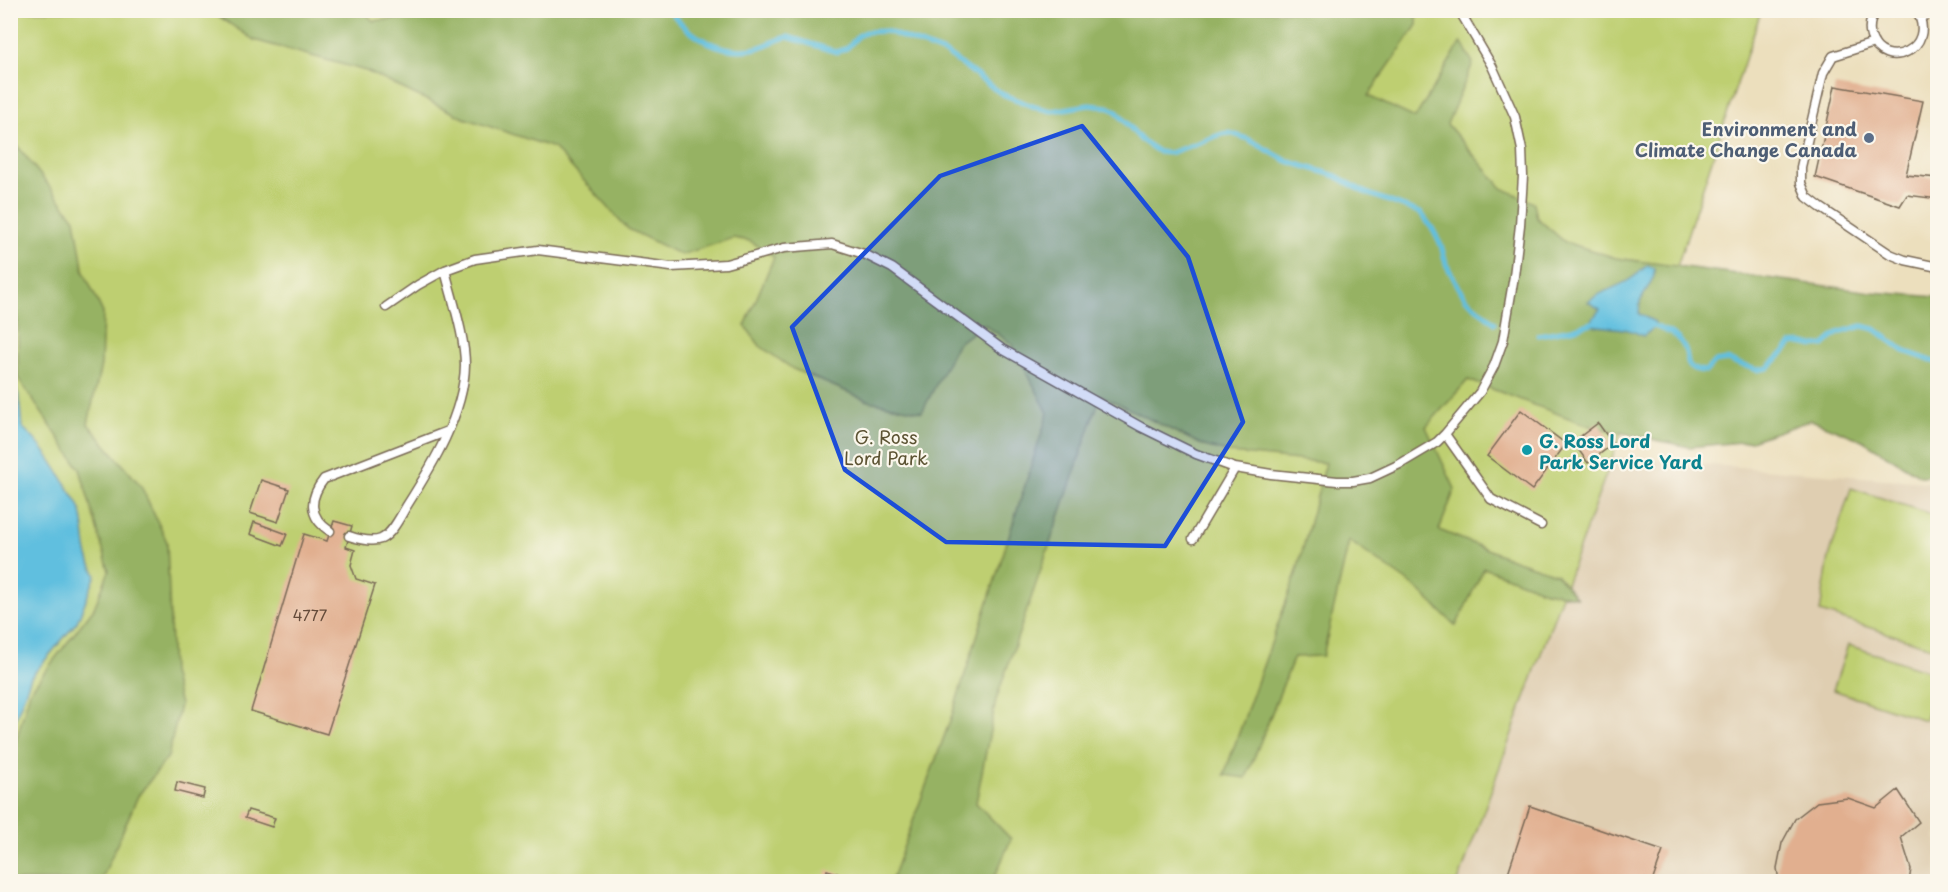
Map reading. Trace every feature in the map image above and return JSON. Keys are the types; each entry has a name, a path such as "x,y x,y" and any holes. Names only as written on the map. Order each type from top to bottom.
{"lane":[{"path":"386,307 445,270 475,259 538,250 671,267 726,264 784,248 832,244 864,254 892,268 1002,349 1155,435 1196,454 1235,468 1271,474 1353,481 1370,478 1400,464 1437,442 1445,434 1480,392 1494,366 1503,341 1514,276 1523,176 1522,150 1515,117 1492,66 1459,10"},
{"path":"1876,10 1869,26 1874,43 1879,49 1896,55 1912,49 1918,43 1923,26 1919,14 1935,10"},
{"path":"1874,43 1833,56 1823,73 1801,167 1801,183 1807,197 1890,254 1905,260 1938,267"},
{"path":"349,536 364,540 380,539 393,527 435,458 448,431 463,388 465,362 458,320 445,270"},
{"path":"330,531 323,527 316,517 313,504 315,491 324,479 448,431"},
{"path":"1445,434 1491,499 1541,525"},
{"path":"1192,539 1235,468"},
{"path":"1935,882 1938,875"}],"highlighted area":[{"path":"1082,126 1188,257 1243,422 1165,546 946,542 845,470 792,327 940,176"}],"shaded area":[{"path":"1612,457 1937,483 1937,881 1458,882"}],"green space":[{"path":"448,10 1417,11 1417,25 1368,96 1415,118 1461,42 1473,63 1447,124 1502,188 1534,203 1537,218 1565,242 1616,258 1872,292 1937,297 1937,475 1920,476 1862,440 1811,420 1751,441 1689,447 1590,426 1468,380 1426,427 1455,489 1439,530 1556,574 1576,597 1545,591 1484,568 1456,626 1414,586 1349,541 1323,656 1294,657 1246,778 1224,775 1296,574 1326,463 1231,453 1204,446 1101,395 996,700 976,803 1011,839 993,881 891,881 952,715 1048,413 1012,344 984,324 957,344 922,412 869,401 793,369 760,346 745,326 774,257 750,241 733,238 681,255 628,229 554,148 464,118 366,71 254,40 211,11 364,11 373,21 445,14"},
{"name":"G. Ross Lord Park","path":"10,11 1761,11 1633,400 1458,882 11,881"},
{"path":"10,142 16,144 75,219 84,272 103,313 101,365 88,424 141,486 167,542 172,672 180,705 168,757 138,796 101,881 11,881 11,758 30,691 94,608 109,571 80,469 18,378 18,324 10,292"},
{"path":"1851,488 1937,516 1937,649 1820,612 1829,557"},
{"path":"1848,645 1937,674 1925,720 1833,690"}],"water":[{"path":"1648,265 1654,269 1654,276 1640,302 1639,314 1655,322 1654,328 1643,336 1624,329 1592,325 1591,321 1600,309 1588,302 1627,281"},
{"path":"10,335 11,375 19,396 22,427 43,449 78,503 87,551 96,575 77,622 31,677 11,731"}],"building":[{"name":"Environment and Climate Change Canada","path":"1835,86 1923,101 1906,175 1938,178 1938,199 1907,195 1900,206 1815,177"},
{"name":"G. Ross Lord Park Service Yard","path":"1521,410 1566,444 1532,490 1487,456"},
{"path":"1598,423 1613,444 1588,463 1573,442"},
{"path":"261,480 289,489 278,522 250,513"},
{"path":"334,521 352,526 346,547 355,550 351,565 356,579 375,585 327,734 251,711 304,534 327,541"},
{"path":"254,522 287,534 282,546 250,534"},
{"path":"177,782 205,789 203,798 175,791"},
{"path":"1898,790 1919,822 1901,837 1911,869 1909,882 1779,882 1777,868 1782,843 1795,819 1817,802 1848,798 1876,808"},
{"path":"1530,806 1663,851 1652,882 1505,882"},
{"path":"248,810 275,818 272,827 245,818"},
{"path":"827,870 863,881 863,882 823,882"}],"waterway":[{"path":"670,10 697,36 720,47 732,49 757,48 788,37 837,52 847,48 865,32 886,31 947,54 1002,94 1035,107 1052,111 1089,105 1108,107 1116,111 1141,140 1159,152 1170,153 1222,134 1230,133 1248,139 1287,161 1336,176 1364,192 1421,213 1441,245 1446,264 1466,299 1495,323"},
{"path":"1538,335 1592,323"},
{"path":"1654,326 1677,338 1686,350 1688,363 1693,369 1698,370 1706,371 1714,362 1727,360 1757,370 1768,368 1792,344 1824,345 1838,333 1862,326 1875,329 1904,351 1938,363"}],"place":[{"name":"Environment and Climate Change Canada","path":"1869,138"},
{"name":"G. Ross Lord Park Service Yard","path":"1527,450"}]}
